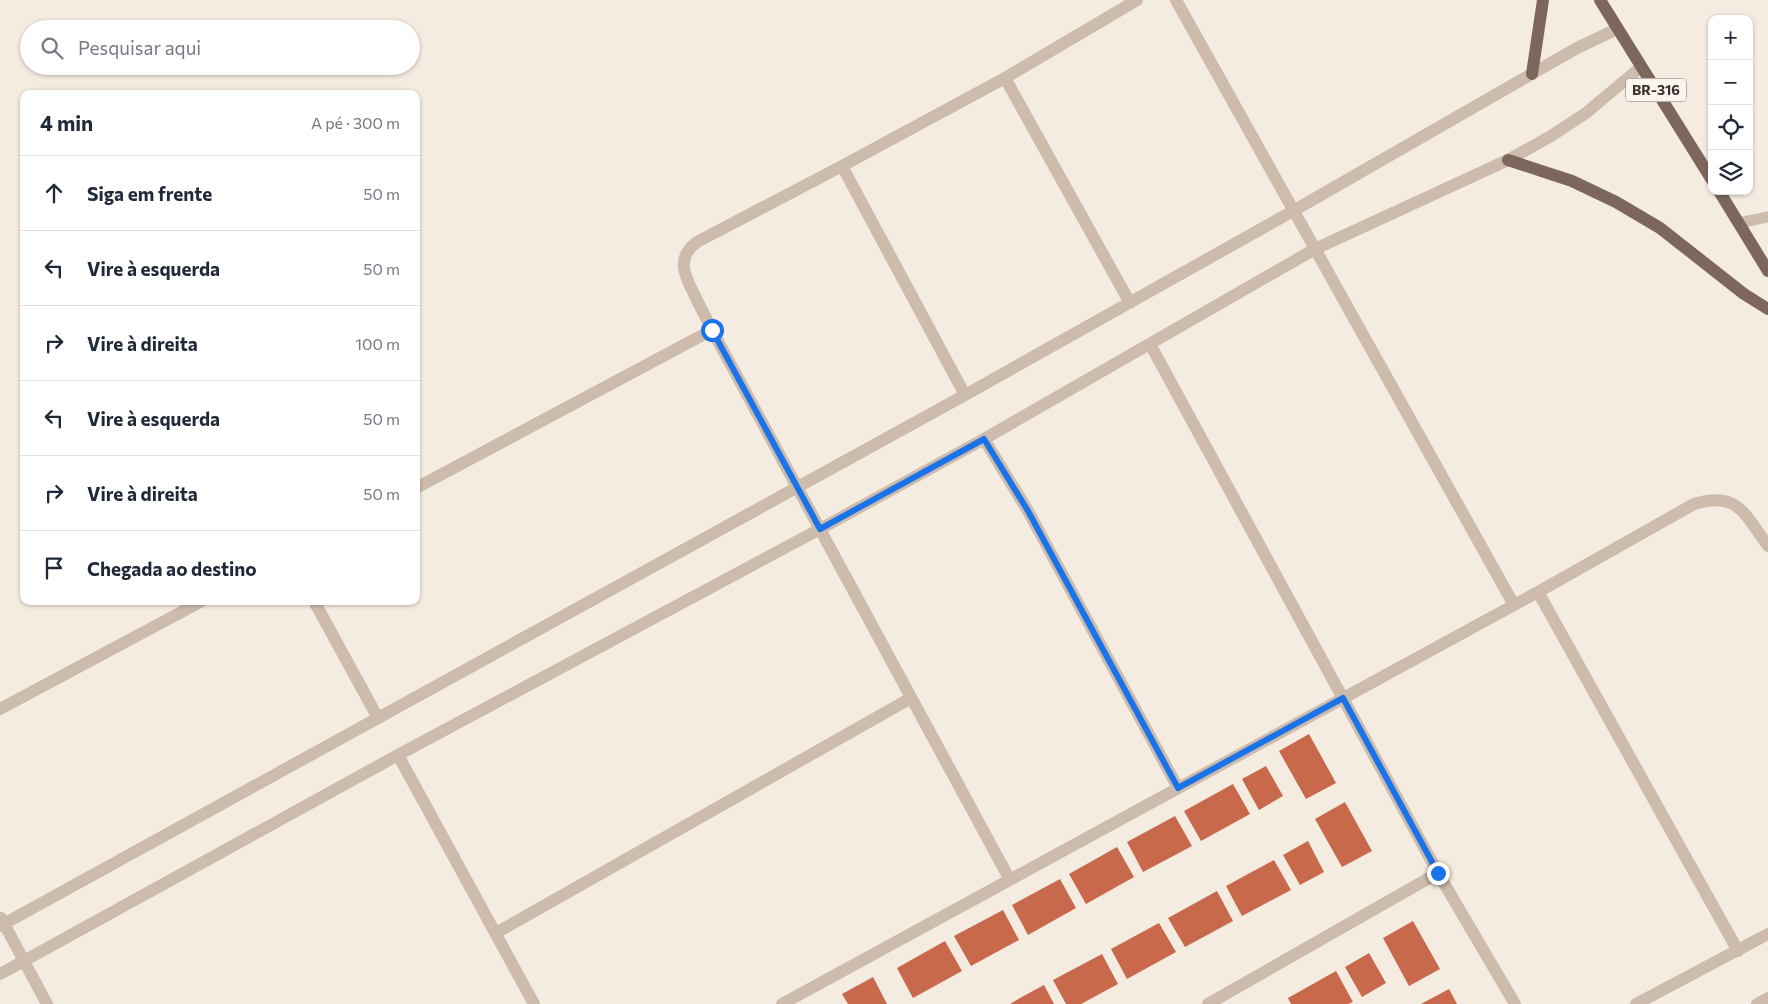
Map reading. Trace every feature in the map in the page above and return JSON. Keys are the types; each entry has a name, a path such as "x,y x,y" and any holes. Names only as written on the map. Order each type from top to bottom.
{"main road":[{"path":"1532,74 1543,0"},
{"name":"BR-316","path":"1600,0 1708,174"},
{"path":"1508,160 1572,181 1616,202 1660,228 1744,294 1768,309"},
{"path":"1722,195 1768,271"}],"street":[{"path":"1010,880 712,330 686,277 684,260 686,252 697,242 1005,78 1137,0"},
{"path":"1176,0 1514,605"},
{"path":"46,1004 1,922 797,488 1130,303 1577,48 1617,29"},
{"path":"0,974 398,755 984,439 1315,249 1508,160 1551,136 1586,113 1641,67"},
{"path":"1005,78 1130,303"},
{"path":"842,166 965,395"},
{"path":"420,486 712,330"},
{"path":"1150,344 1438,873 1515,1004"},
{"path":"984,439 1028,511 1178,788"},
{"path":"784,1004 1538,592 1694,504 1716,499 1727,501 1736,506 1768,546"},
{"path":"1538,592 1738,951"},
{"path":"0,709 195,605"},
{"path":"316,605 378,718"},
{"path":"496,933 911,698"},
{"path":"398,755 534,1004"},
{"path":"1208,1004 1438,873"},
{"path":"1636,1004 1768,934"},
{"path":"1757,1004 1768,998"}],"lane":[{"path":"1739,223 1768,217"}],"building":[{"path":"1309,734 1336,783 1306,799 1279,751"},
{"path":"1266,766 1283,796 1259,810 1242,779"},
{"path":"1233,784 1250,814 1201,841 1184,811"},
{"path":"1345,802 1372,851 1342,867 1315,819"},
{"path":"1175,816 1192,846 1143,872 1127,842"},
{"path":"1308,841 1324,872 1300,885 1283,855"},
{"path":"1117,847 1134,877 1086,904 1069,874"},
{"path":"1274,860 1291,890 1242,916 1226,886"},
{"path":"1060,879 1076,908 1028,935 1012,905"},
{"path":"1217,891 1233,921 1185,947 1168,918"},
{"path":"1003,910 1019,940 971,966 954,936"},
{"path":"1413,921 1440,969 1409,986 1383,938"},
{"path":"1159,923 1176,952 1127,979 1111,949"},
{"path":"945,941 962,971 913,998 897,968"},
{"path":"1369,953 1386,983 1362,997 1345,967"},
{"path":"1102,954 1118,984 1081,1004 1066,1004 1053,980"},
{"path":"1336,971 1353,1002 1348,1004 1291,1004 1288,998"},
{"path":"873,977 887,1004 848,1004 842,994"},
{"path":"1044,985 1054,1004 1010,1004 1020,998"},
{"path":"1449,989 1457,1004 1421,1004"}],"route":[{"path":"712,330 820,529 984,439 1028,511 1178,788 1343,698 1438,873"}]}
